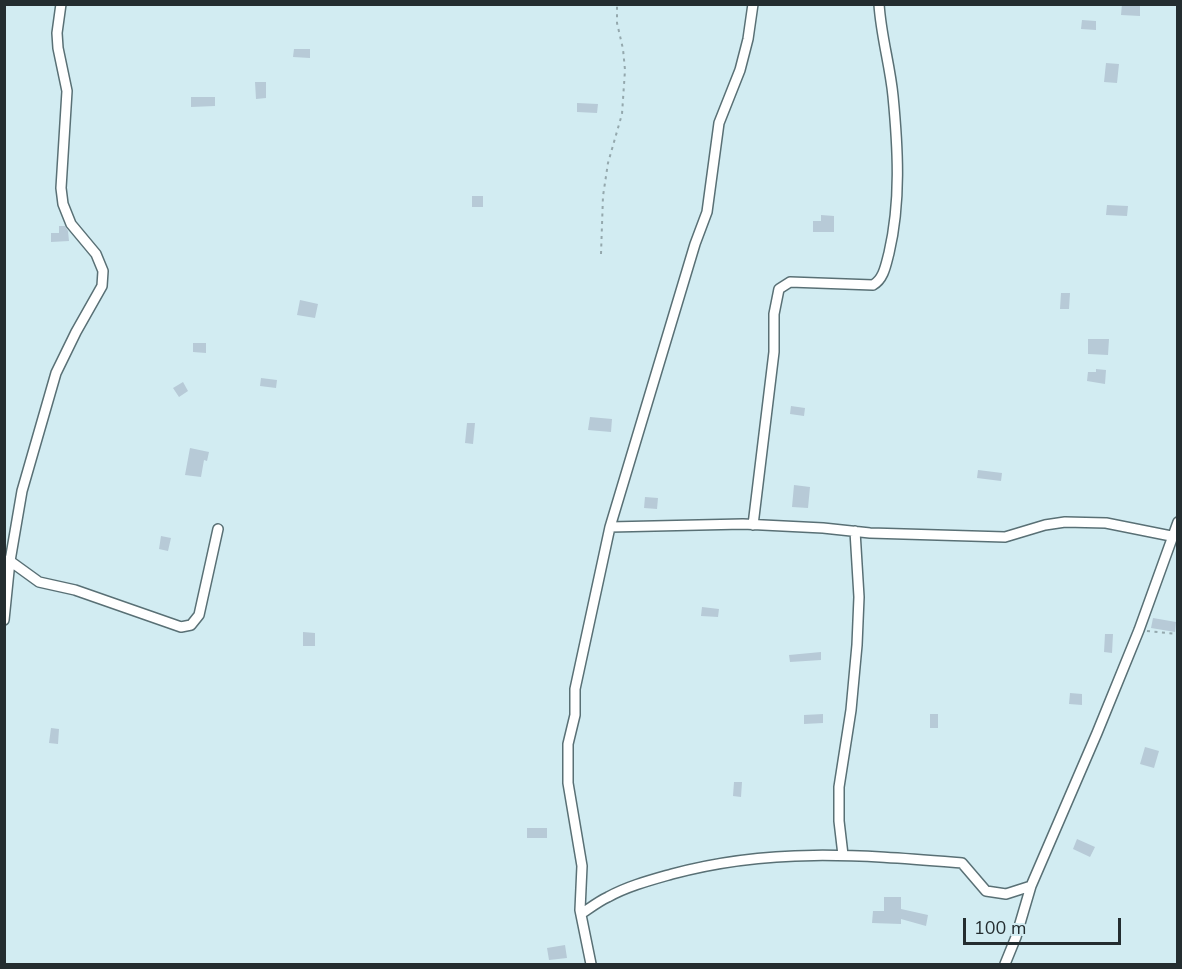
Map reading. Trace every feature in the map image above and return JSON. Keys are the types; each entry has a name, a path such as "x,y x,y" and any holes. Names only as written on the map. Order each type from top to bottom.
{"street":[{"path":"4,620 7,560 22,492 56,373 102,286 103,271 96,254 71,224 62,196 67,91 58,48 57,33 61,4"},
{"path":"591,964 581,914 582,866 568,783 568,744 575,715 575,689 610,526 695,244 707,212 720,123 740,70 753,4"},
{"path":"753,525 774,352 775,306 779,289 790,282 873,285 878,282 885,268 895,227 898,181 893,95 882,36 879,4"},
{"path":"610,526 753,525 1005,537 1045,525 1065,522 1106,523 1171,536"},
{"path":"1005,964 1016,937 1031,886 1097,733 1178,522"},
{"path":"7,560 39,582 75,590 181,627 191,625 199,615 218,530"},
{"path":"843,855 839,821 839,787 851,710 857,645 859,597 855,531"},
{"path":"581,914 608,897 651,880 696,867 763,856 843,855 962,863 986,891 1006,894 1031,886"}],"path":[{"path":"601,254 603,196 608,163 622,114 625,70 617,23 617,4"},
{"path":"1138,630 1178,634"}],"building":[{"path":"1122,4 1140,4 1140,16 1121,15"},
{"path":"1082,20 1096,21 1096,30 1081,29"},
{"path":"294,49 310,49 310,58 293,57"},
{"path":"1106,63 1119,64 1117,83 1104,82"},
{"path":"255,82 266,82 266,98 256,99"},
{"path":"191,97 215,97 215,106 191,107"},
{"path":"577,103 598,104 597,113 577,112"},
{"path":"472,196 483,196 483,207 472,207"},
{"path":"1107,205 1128,206 1127,216 1106,215"},
{"path":"821,215 834,216 834,232 813,232 813,221 821,221"},
{"path":"59,226 65,226 69,241 51,242 51,233 59,233"},
{"path":"1061,293 1070,293 1069,309 1060,309"},
{"path":"300,300 318,304 315,318 297,315"},
{"path":"1088,339 1109,339 1108,355 1088,354"},
{"path":"193,343 206,343 206,353 193,352"},
{"path":"1096,369 1106,370 1105,384 1087,381 1088,372 1096,372"},
{"path":"261,378 277,380 276,388 260,386"},
{"path":"183,382 188,391 179,397 173,388"},
{"path":"791,406 805,408 804,416 790,414"},
{"path":"590,417 612,419 611,432 588,430"},
{"path":"467,423 475,423 473,444 465,443"},
{"path":"190,448 209,452 207,461 204,460 201,477 185,475"},
{"path":"978,470 1002,473 1001,481 977,478"},
{"path":"794,485 810,487 808,508 792,507"},
{"path":"645,497 658,498 657,509 644,508"},
{"path":"161,536 171,538 168,551 159,549"},
{"path":"702,607 719,609 718,617 701,616"},
{"path":"1153,618 1176,622 1175,632 1151,628"},
{"path":"303,632 315,633 315,646 303,646"},
{"path":"1105,634 1113,634 1112,653 1104,652"},
{"path":"821,652 821,660 790,662 789,655"},
{"path":"1070,693 1082,694 1082,705 1069,704"},
{"path":"823,714 823,723 804,724 804,715"},
{"path":"930,714 938,714 938,728 930,728"},
{"path":"51,728 59,729 58,744 49,743"},
{"path":"1145,747 1159,751 1154,768 1140,764"},
{"path":"734,782 742,782 741,797 733,796"},
{"path":"527,828 547,828 547,838 527,838"},
{"path":"1077,839 1095,847 1090,857 1073,849"},
{"path":"884,897 901,897 901,909 928,915 926,926 901,919 901,924 872,923 873,911 884,911"},
{"path":"565,945 567,958 549,960 547,948"}]}
